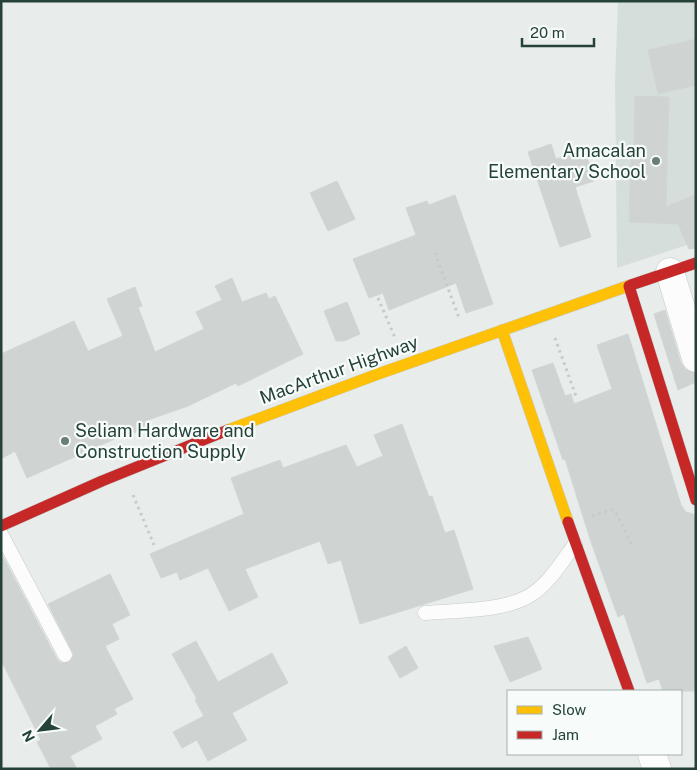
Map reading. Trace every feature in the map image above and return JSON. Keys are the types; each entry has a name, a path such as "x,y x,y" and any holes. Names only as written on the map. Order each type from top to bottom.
{"main road":[{"name":"MacArthur Highway","path":"1,526 123,471 406,364 696,263"},
{"path":"629,286 696,500"},
{"path":"502,330 568,525 629,690"}],"street":[{"path":"670,272 696,358"},
{"path":"652,755 657,769"}],"lane":[{"path":"1,534 65,655"},
{"path":"425,613 512,604 529,596 543,585 575,544"}],"path":[{"path":"435,254 467,342"},
{"path":"378,298 406,364"},
{"path":"546,314 577,399"},
{"path":"123,471 154,545"},
{"path":"568,525 611,510 615,511 633,547"}],"shaded area":[{"name":"Amacalan Elementary School","path":"618,1 696,1 696,242 617,268 615,81"}],"building":[{"path":"696,39 696,85 658,94 648,50"},
{"path":"635,96 669,97 666,207 696,194 696,248 689,249 678,224 629,222 631,154 634,154"},
{"path":"551,144 556,159 585,150 594,181 575,187 591,237 560,247 528,152"},
{"path":"337,181 355,219 328,231 310,193"},
{"path":"455,195 493,304 466,313 456,283 389,310 383,293 369,298 353,259 416,235 406,208 427,201 429,205"},
{"path":"232,278 242,302 266,293 269,299 275,296 303,354 238,386 236,383 188,406 145,421 148,427 129,435 128,433 27,478 15,451 1,459 1,354 74,321 88,351 123,336 107,299 135,287 142,306 138,307 155,352 204,329 196,312 222,300 215,286"},
{"path":"347,302 360,334 344,341 336,341 324,311"},
{"path":"665,310 681,363 686,370 696,373 696,382 678,390 654,314"},
{"path":"628,334 681,505 686,512 696,515 696,691 663,690 659,679 647,683 624,614 618,617 590,539 565,459 563,460 532,370 553,363 565,396 571,394 574,404 612,389 597,345"},
{"path":"402,424 429,497 432,496 445,533 454,530 473,589 360,624 341,560 328,564 320,541 245,569 258,597 229,611 208,568 180,580 177,572 161,578 150,554 244,514 231,478 280,460 283,468 346,445 357,467 383,456 374,435"},
{"path":"1,553 57,659 61,663 69,662 74,655 48,604 110,574 130,615 112,624 119,639 105,646 133,699 114,709 117,714 95,726 102,739 70,756 77,769 51,769 37,742 41,740 1,660"},
{"path":"528,637 542,669 510,682 494,646"},
{"path":"196,641 218,682 272,653 288,683 232,713 247,740 208,761 197,740 182,748 173,732 204,716 195,700 197,699 172,654"},
{"path":"406,646 418,668 400,678 388,657"}],"traffic: slow":[{"path":"228,430 378,374 631,285"},
{"path":"502,330 568,522"}],"traffic: jam":[{"path":"631,285 696,263"},
{"path":"629,286 696,500"},
{"path":"1,526 102,481 228,430"},
{"path":"568,522 629,690"}],"place":[{"name":"Amacalan Elementary School","path":"656,161"},
{"name":"Seliam Hardware and Construction Supply","path":"65,441"}]}
